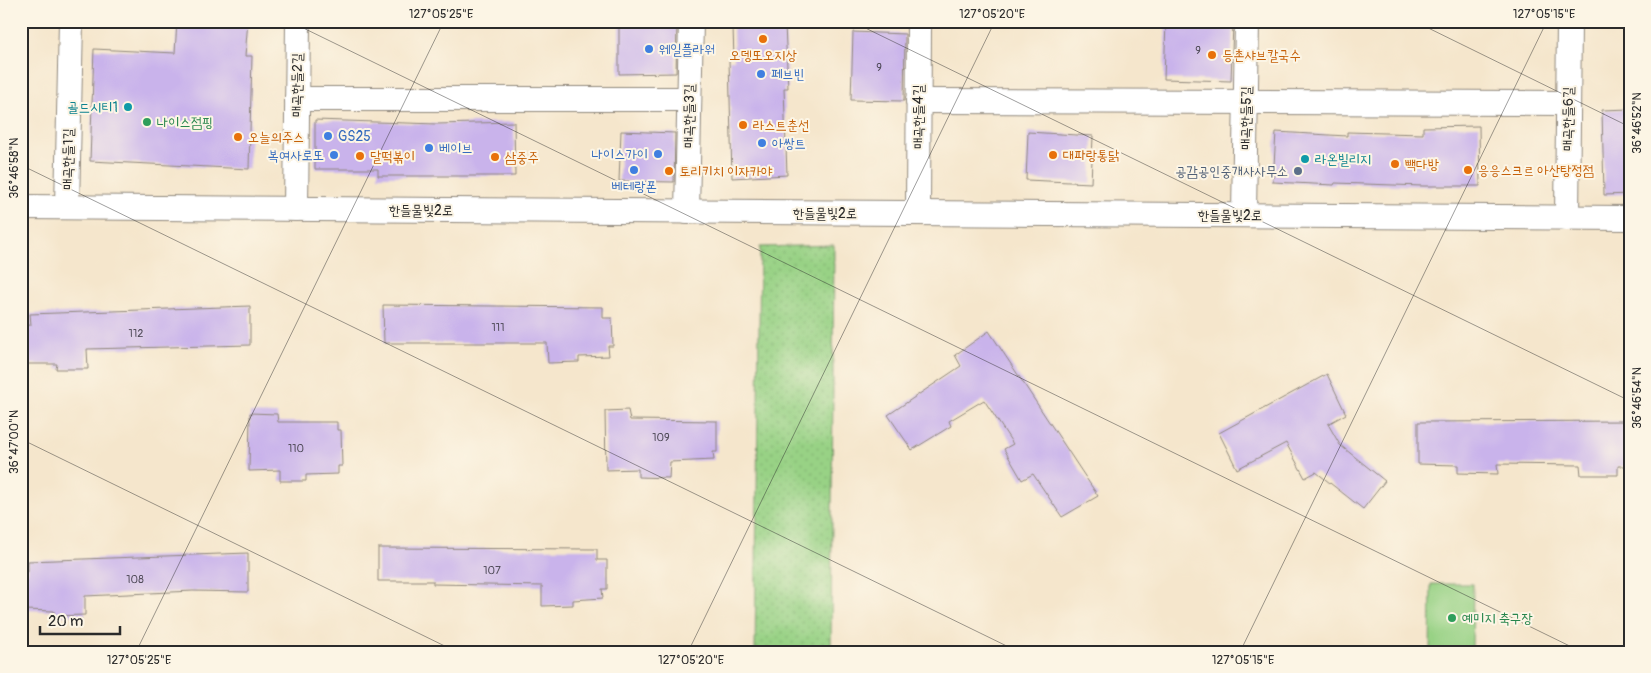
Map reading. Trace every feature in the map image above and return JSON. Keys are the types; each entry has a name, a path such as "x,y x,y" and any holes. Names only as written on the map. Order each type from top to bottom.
{"street":[{"name":"매곡한들1길","path":"67,207 71,21"},
{"name":"매곡한들2길","path":"296,209 298,21"},
{"name":"매곡한들3길","path":"686,212 691,21"},
{"name":"매곡한들4길","path":"918,213 919,21"},
{"name":"매곡한들5길","path":"1244,216 1247,21"},
{"name":"매곡한들6길","path":"1566,218 1569,21"},
{"path":"297,99 689,99"},
{"path":"918,101 1568,103"},
{"name":"한들물빛2로","path":"21,207 1630,218"}],"green space":[{"path":"834,245 831,652 755,652 760,247"},
{"name":"예미지 축구장","path":"1431,584 1473,584 1472,652 1430,652"}],"building":[{"path":"177,21 248,21 245,56 252,56 249,169 90,161 94,49 175,53"},
{"path":"619,21 677,21 676,73 619,74"},
{"path":"1166,21 1233,22 1231,81 1164,79"},
{"path":"785,25 788,88 784,88 787,175 732,178 729,60 734,60 733,27"},
{"path":"853,32 905,34 904,101 851,100"},
{"path":"1630,109 1630,194 1604,195 1602,110"},
{"path":"315,120 437,124 514,122 515,176 378,176 378,169 315,169"},
{"path":"1479,126 1480,186 1335,183 1334,185 1273,182 1276,132 1347,136 1347,132 1423,134 1423,127"},
{"path":"621,131 675,133 674,182 619,181"},
{"path":"1028,132 1093,136 1091,183 1026,180"},
{"path":"383,305 603,307 603,318 612,318 613,346 608,346 609,356 579,357 579,362 548,363 547,343 384,343"},
{"path":"250,306 250,345 87,349 88,369 56,369 57,364 26,364 27,354 21,354 21,326 31,325 30,314"},
{"path":"989,331 1098,496 1062,517 1033,474 1022,480 1004,449 1013,444 984,400 949,421 951,426 912,450 888,415 961,366 955,355"},
{"path":"1327,374 1346,414 1328,424 1340,445 1385,481 1363,509 1316,472 1305,478 1286,443 1237,469 1219,433"},
{"path":"628,410 630,420 717,421 717,452 713,452 714,460 670,462 669,478 638,477 638,469 606,470 605,411"},
{"path":"250,413 277,414 278,422 337,422 337,430 341,430 342,466 338,466 338,474 306,475 306,481 280,481 280,470 249,471"},
{"path":"1630,421 1630,466 1618,466 1618,475 1581,475 1580,465 1497,464 1498,474 1458,473 1458,465 1418,464 1418,422"},
{"path":"378,548 597,549 597,560 607,560 607,589 602,589 603,598 573,600 573,605 542,606 542,586 433,584 433,581 378,581"},
{"path":"248,553 248,592 193,591 85,596 85,615 54,616 54,611 24,610 25,600 21,600 21,572 28,572 28,561"}],"place":[{"name":"오뎅또오지상","path":"763,39"},
{"name":"웨일플라워","path":"649,49"},
{"name":"등촌샤브칼국수","path":"1212,55"},
{"name":"페브빈","path":"761,74"},
{"name":"골드시티1","path":"128,107"},
{"name":"나이스점핑","path":"147,122"},
{"name":"라스트춘선","path":"743,125"},
{"name":"GS25","path":"328,136"},
{"name":"오늘의주스","path":"238,137"},
{"name":"아쌍트","path":"762,143"},
{"name":"베이브","path":"429,148"},
{"name":"나이스가이","path":"658,154"},
{"name":"복여사로또","path":"334,155"},
{"name":"대파랑통닭","path":"1053,155"},
{"name":"달떡볶이","path":"360,156"},
{"name":"삼중주","path":"495,157"},
{"name":"라온빌리지","path":"1305,159"},
{"name":"빽다방","path":"1395,164"},
{"name":"베테랑폰","path":"634,170"},
{"name":"응응스크르 아산탕정점","path":"1468,170"},
{"name":"토리키치 이자카야","path":"669,171"},
{"name":"공감공인중개사사무소","path":"1298,171"},
{"name":"예미지 축구장","path":"1452,618"}]}
